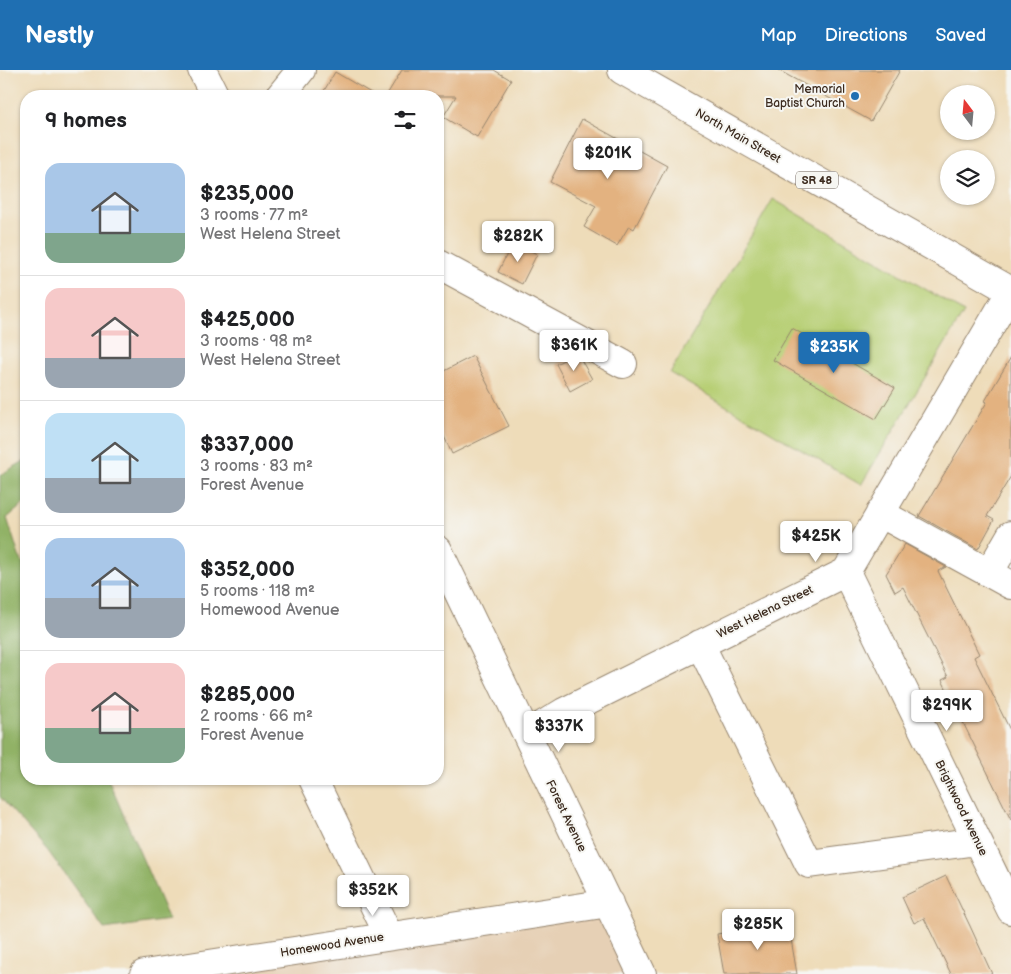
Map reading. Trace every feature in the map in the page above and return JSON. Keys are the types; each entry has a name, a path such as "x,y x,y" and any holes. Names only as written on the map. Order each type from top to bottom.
{"street":[{"path":"202,70 212,90"},
{"path":"285,90 301,70"},
{"name":"North Main Street","path":"638,74 1011,291"},
{"path":"444,267 623,364"},
{"path":"846,572 1011,291"},
{"path":"880,514 1000,579 1011,535"},
{"name":"Forest Avenue","path":"444,562 642,974"},
{"name":"West Helena Street","path":"528,734 564,712 846,572"},
{"name":"Brightwood Avenue","path":"846,572 1011,910"},
{"path":"700,644 809,864 977,841"},
{"path":"316,785 388,936"},
{"name":"Homewood Avenue","path":"144,974 183,971 388,936 609,903"}],"shaded area":[{"path":"609,903 642,974 144,974"}],"green space":[{"path":"773,199 964,312 861,485 670,373"},
{"path":"20,463 20,507 7,518 20,558 20,785 111,785 169,920 104,929 48,851 0,797 0,475"}],"building":[{"path":"402,70 494,70 511,80 477,137 444,118 456,96 444,96 444,90 390,90"},
{"name":"Memorial Baptist Church","path":"778,70 900,70 871,121"},
{"path":"335,72 366,90 324,90"},
{"path":"582,119 667,166 634,229 629,226 617,246 584,227 596,206 550,182"},
{"path":"513,242 537,254 522,284 498,272"},
{"path":"792,328 895,388 876,419 773,360"},
{"path":"573,355 580,358 592,379 570,391 556,364"},
{"path":"473,356 509,426 452,454 444,436 444,371"},
{"path":"1011,357 1011,476 987,516 994,520 978,549 919,516 987,402 985,401"},
{"path":"905,544 946,567 938,571 979,654 974,657 1011,732 1011,820 942,680 948,677 903,587 895,592 886,574"},
{"path":"946,876 992,974 951,974 924,918 914,923 902,897"},
{"path":"788,922 797,974 724,974 717,934"}],"place":[{"name":"Memorial Baptist Church","path":"855,96"}]}
